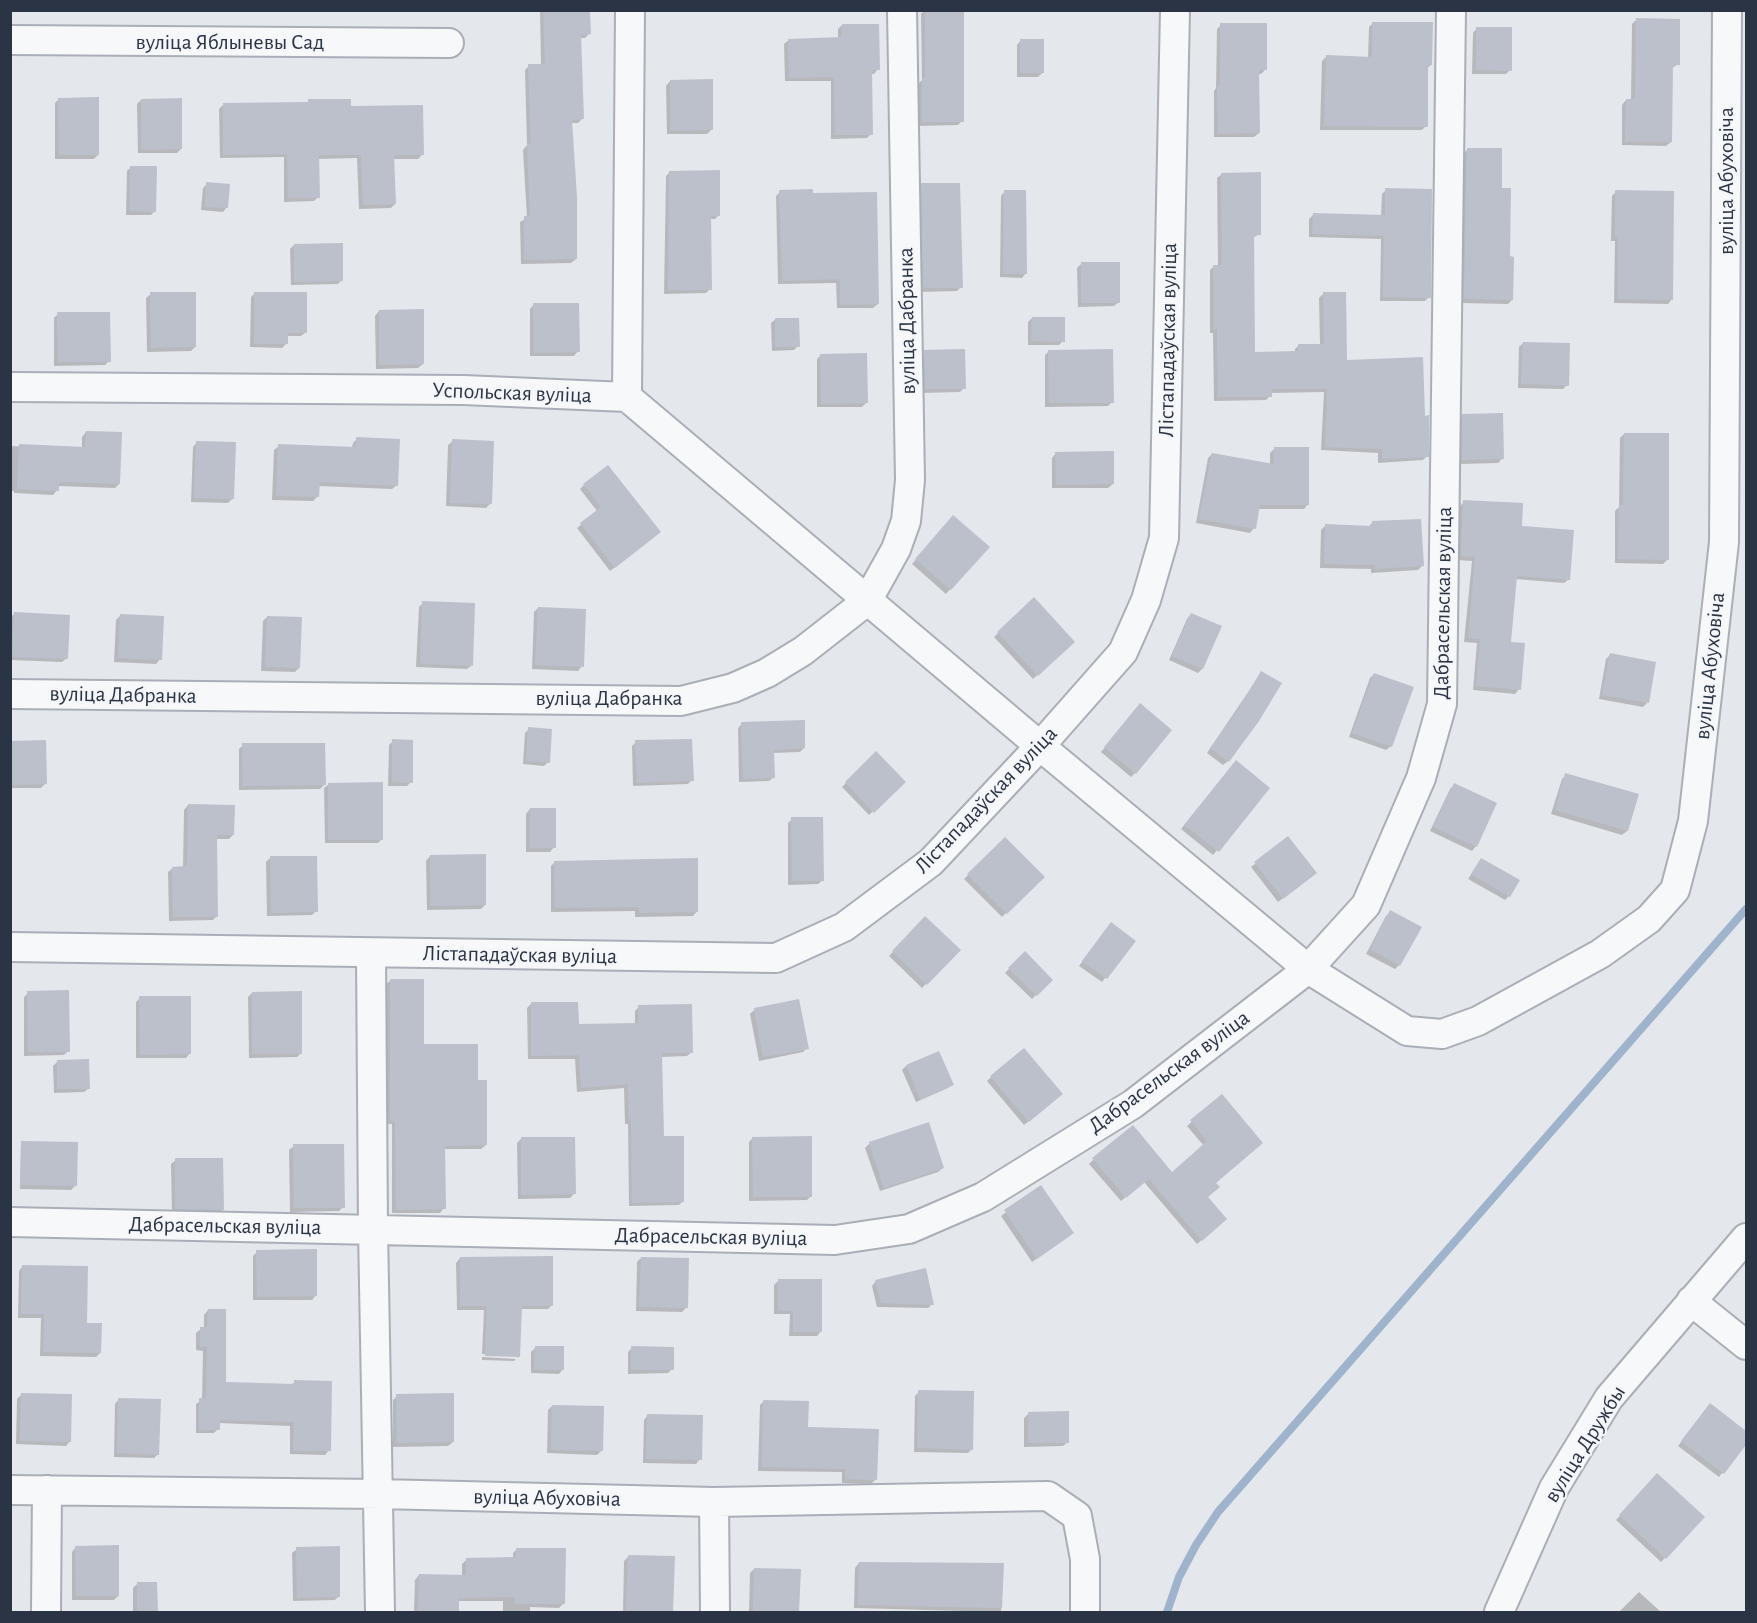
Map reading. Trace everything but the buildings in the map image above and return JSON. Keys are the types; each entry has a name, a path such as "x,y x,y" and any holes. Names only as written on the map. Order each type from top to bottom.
{"street":[{"path":"627,397 630,10"},
{"name":"вуліца Дабранка","path":"10,694 681,701 733,688 767,673 803,651 867,601 896,549 906,521 910,480 902,10"},
{"name":"Лістападаўская вуліца","path":"10,947 371,954 776,958 844,927 931,862 1040,746 1123,652 1146,600 1164,538 1175,10"},
{"name":"Дабрасельская вуліца","path":"10,1222 834,1240 909,1229 983,1197 1133,1104 1308,969 1366,905 1421,778 1442,704 1451,10"},
{"name":"вуліца Абуховіча","path":"627,397 867,601 1308,969 1407,1030 1442,1034 1478,1021 1600,954 1649,920 1675,890 1693,821 1724,542 1727,10"},
{"name":"вуліца Яблыневы Сад","path":"10,40 449,44"},
{"name":"Успольская вуліца","path":"10,387 463,390 627,397"},
{"path":"371,954 380,1612"},
{"name":"вуліца Дружбы","path":"1499,1612 1554,1488 1609,1398 1746,1238"},
{"path":"1692,1301 1746,1345"},
{"name":"вуліца Абуховіча","path":"10,1490 379,1494 714,1502 1048,1496 1077,1516 1085,1559 1085,1612"},
{"path":"46,1612 47,1490"},
{"path":"714,1502 715,1612"}],"waterway":[{"path":"1167,1612 1179,1577 1196,1545 1218,1512 1746,909"}]}
